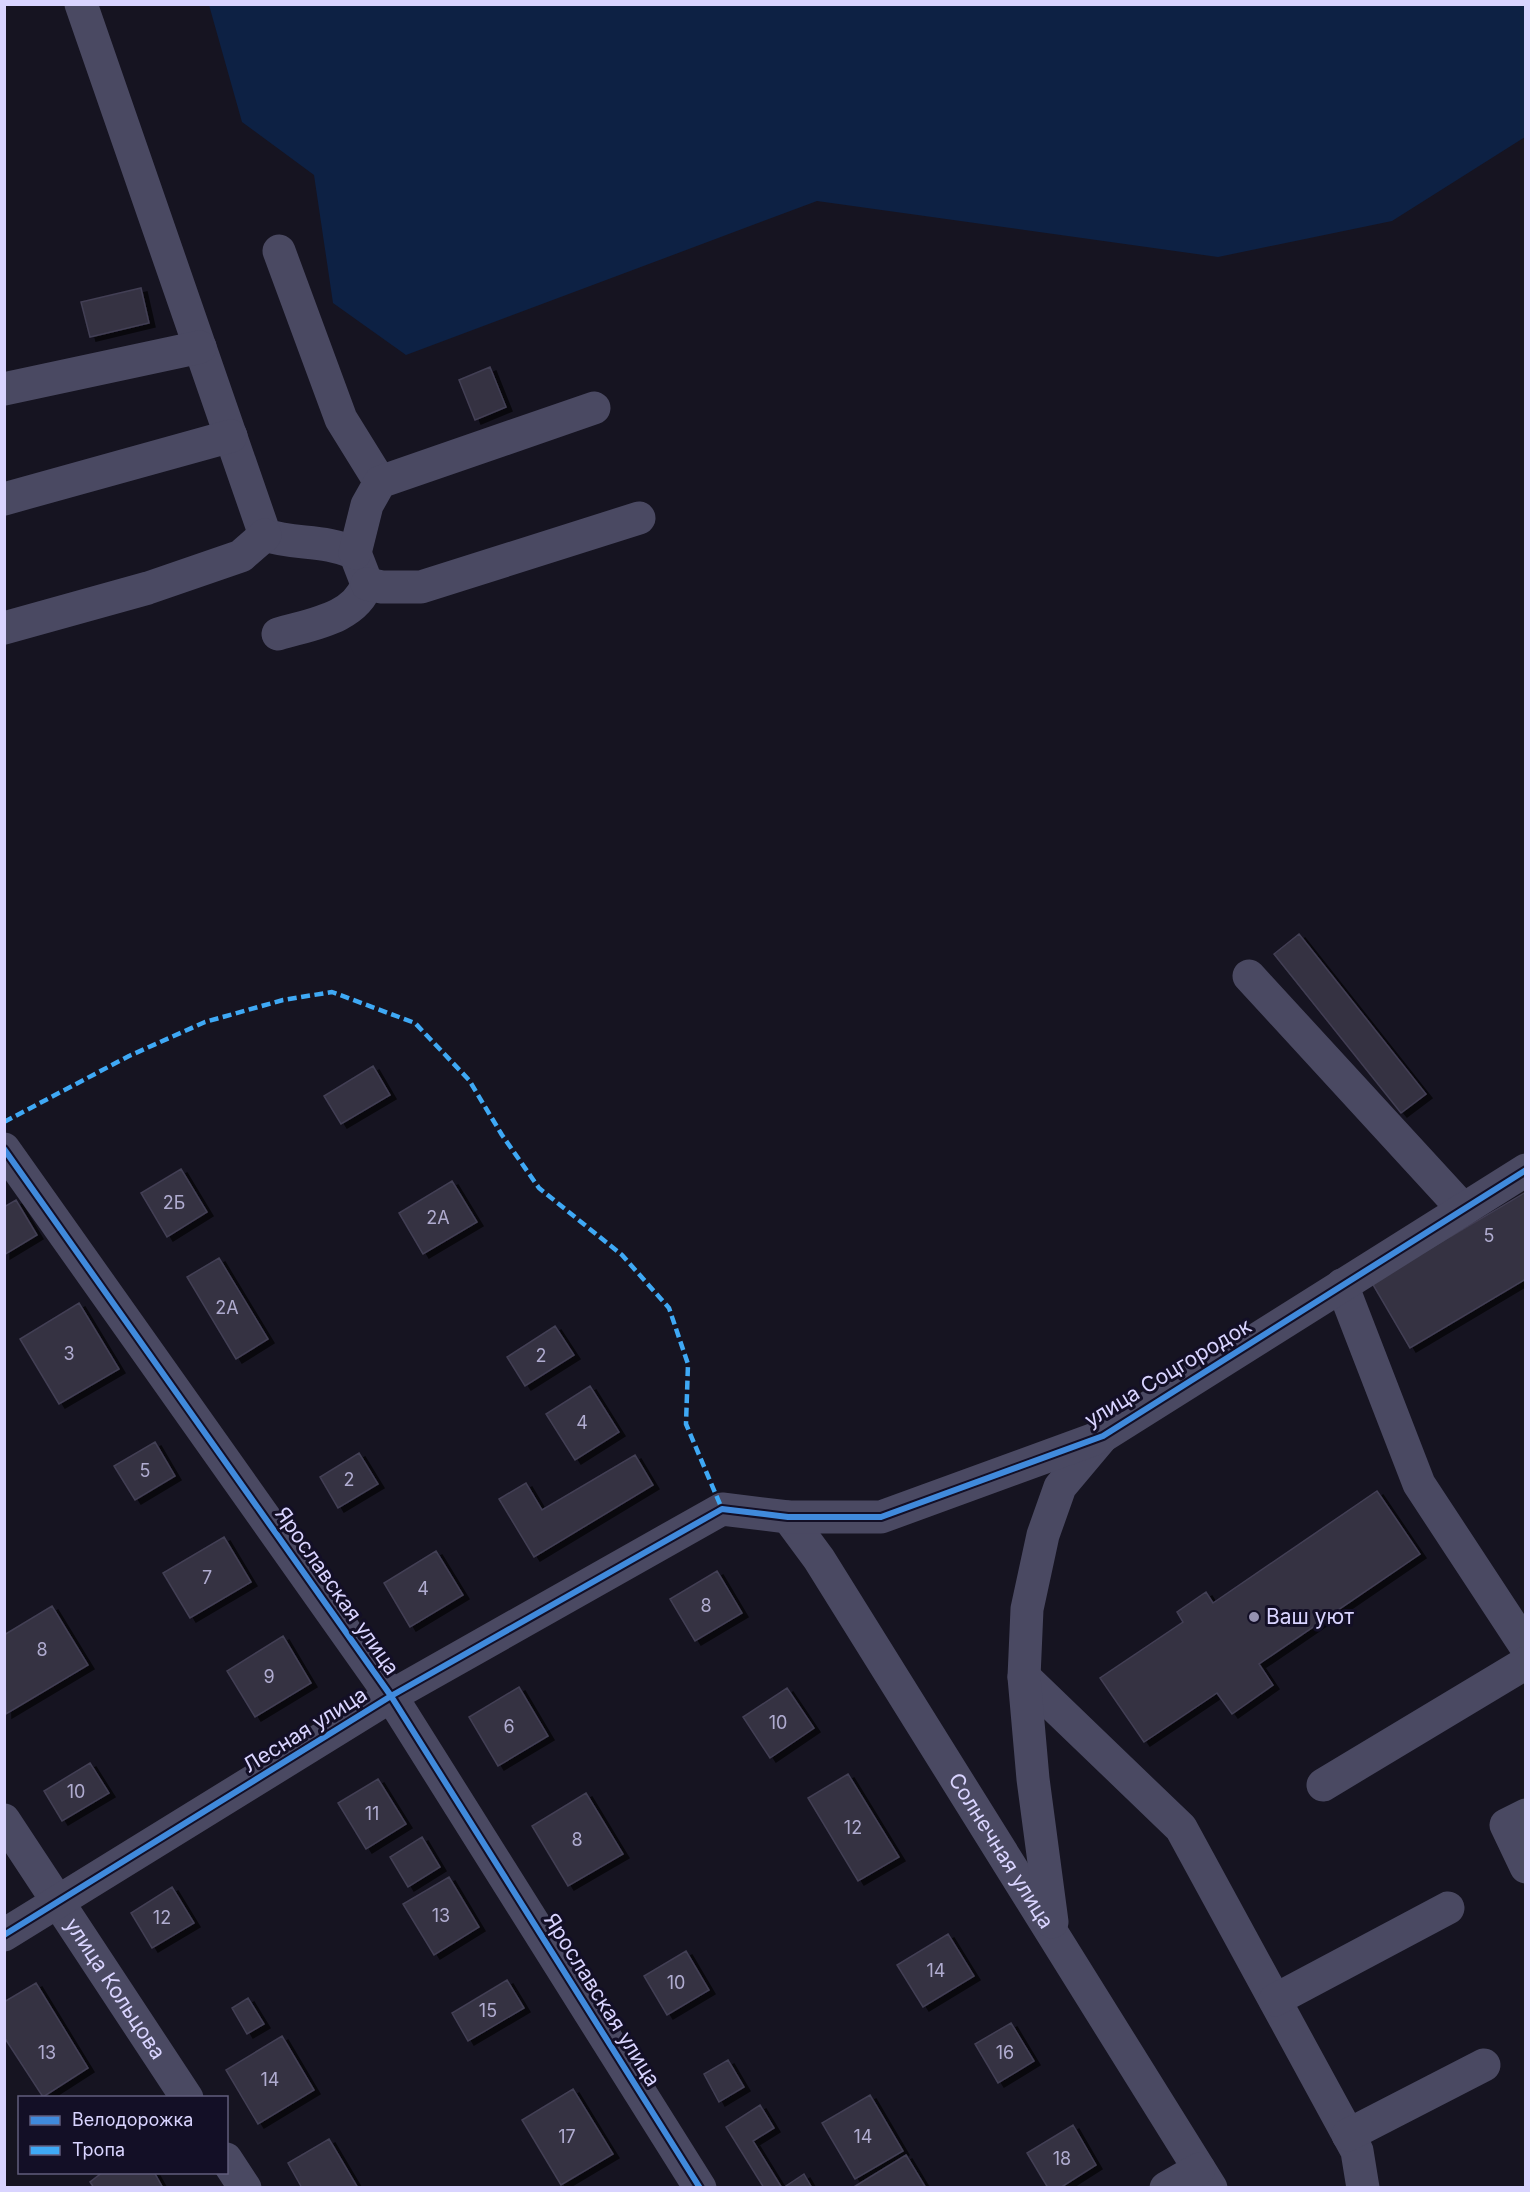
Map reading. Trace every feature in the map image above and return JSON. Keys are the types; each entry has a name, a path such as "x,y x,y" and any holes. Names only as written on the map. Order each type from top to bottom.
{"street":[{"path":"81,4 265,535"},
{"path":"279,251 341,419 380,482"},
{"path":"4,389 200,347"},
{"path":"278,634 344,612 362,599 367,584 355,553 367,506 380,482 594,408"},
{"path":"4,499 231,436"},
{"path":"367,584 382,587 421,587 639,518"},
{"path":"265,535 280,540 336,545 355,553"},
{"path":"4,628 148,588 241,556 265,535"},
{"path":"1249,976 1463,1209"},
{"name":"Ярославская улица","path":"4,1149 391,1696 700,2187"},
{"name":"улица Соцгородок","path":"722,1509 788,1517 881,1517 1103,1436 1526,1170"},
{"path":"1342,1284 1419,1484 1526,1647"},
{"path":"1053,1933 1033,1779 1024,1677 1027,1609 1043,1535 1060,1487 1103,1436"},
{"name":"Лесная улица","path":"4,1935 391,1696 722,1509"},
{"name":"Солнечная улица","path":"788,1517 819,1559 1205,2178"},
{"path":"1323,1785 1526,1663"},
{"path":"1024,1677 1181,1828 1357,2151 1363,2187"},
{"path":"1526,1815 1506,1825 1526,1867"},
{"name":"улица Кольцова","path":"4,1820 60,1901 186,2096"},
{"path":"1275,2000 1448,1908"},
{"path":"1348,2135 1484,2065"},
{"path":"228,2162 245,2187"},
{"path":"1166,2187 1205,2178"}],"water":[{"path":"209,5 1525,5 1525,137 1392,221 1218,257 817,201 406,355 333,303 314,175 242,122"}],"building":[{"path":"141,288 149,323 90,337 81,302"},
{"path":"490,367 506,407 475,420 459,380"},
{"path":"1299,934 1426,1094 1401,1113 1274,954"},
{"path":"373,1066 390,1095 341,1124 324,1096"},
{"path":"181,1169 207,1212 167,1237 141,1193"},
{"path":"452,1181 477,1222 423,1254 399,1213"},
{"path":"1526,1192 1526,1279 1410,1348 1372,1283"},
{"path":"16,1200 37,1235 4,1255 4,1207"},
{"path":"219,1258 268,1339 236,1359 187,1277"},
{"path":"79,1303 119,1369 59,1404 20,1339"},
{"path":"555,1326 574,1355 525,1386 507,1357"},
{"path":"590,1386 619,1432 575,1460 546,1414"},
{"path":"155,1442 175,1476 135,1500 114,1466"},
{"path":"359,1453 378,1484 338,1508 320,1477"},
{"path":"635,1455 653,1485 534,1557 499,1499 526,1483 542,1510"},
{"name":"Ваш уют","path":"1377,1491 1420,1554 1259,1664 1273,1685 1232,1714 1217,1693 1144,1742 1100,1678 1183,1622 1177,1612 1206,1592 1213,1603"},
{"path":"224,1537 251,1582 190,1618 163,1573"},
{"path":"436,1551 463,1595 410,1627 384,1583"},
{"path":"717,1571 742,1613 695,1641 670,1599"},
{"path":"52,1606 88,1665 6,1714 4,1635"},
{"path":"283,1636 311,1683 255,1717 227,1671"},
{"path":"519,1687 548,1736 498,1766 469,1717"},
{"path":"787,1688 814,1728 770,1758 743,1717"},
{"path":"90,1763 109,1793 62,1821 44,1791"},
{"path":"848,1774 899,1857 858,1881 808,1798"},
{"path":"378,1779 406,1824 366,1849 338,1803"},
{"path":"586,1793 623,1854 568,1886 532,1826"},
{"path":"422,1837 440,1867 408,1887 390,1857"},
{"path":"449,1877 479,1927 434,1955 403,1904"},
{"path":"172,1887 194,1923 152,1948 131,1913"},
{"path":"948,1934 974,1976 923,2007 897,1965"},
{"path":"686,1951 709,1990 667,2015 644,1976"},
{"path":"507,1980 524,2008 468,2041 452,2013"},
{"path":"36,1983 88,2068 42,2096 4,2037 4,2002"},
{"path":"248,1998 264,2024 247,2034 232,2008"},
{"path":"1011,2023 1034,2061 998,2083 975,2044"},
{"path":"282,2036 314,2090 258,2124 226,2070"},
{"path":"728,2060 744,2087 719,2102 704,2074"},
{"path":"573,2089 613,2154 561,2185 522,2120"},
{"path":"870,2095 903,2151 855,2179 822,2123"},
{"path":"760,2105 774,2128 753,2141 782,2188 764,2188 726,2127"},
{"path":"1073,2125 1096,2165 1060,2188 1048,2188 1027,2153"},
{"path":"329,2139 358,2188 302,2188 288,2163"},
{"path":"906,2155 926,2188 852,2188"},
{"path":"100,2174 155,2174 163,2188 94,2188 90,2182"},
{"path":"804,2174 812,2188 783,2188"}],"marked path":[{"path":"4,1122 129,1056 205,1022 283,1000 332,992 415,1023 469,1080 502,1135 539,1188 622,1255 669,1308 688,1364 686,1424 722,1509"}],"cycle path":[{"path":"4,1149 391,1696 700,2188"},
{"path":"4,1935 391,1696 722,1509 788,1517 881,1517 1103,1436 1526,1170"}],"place":[{"name":"Ваш уют","path":"1254,1617"}]}
